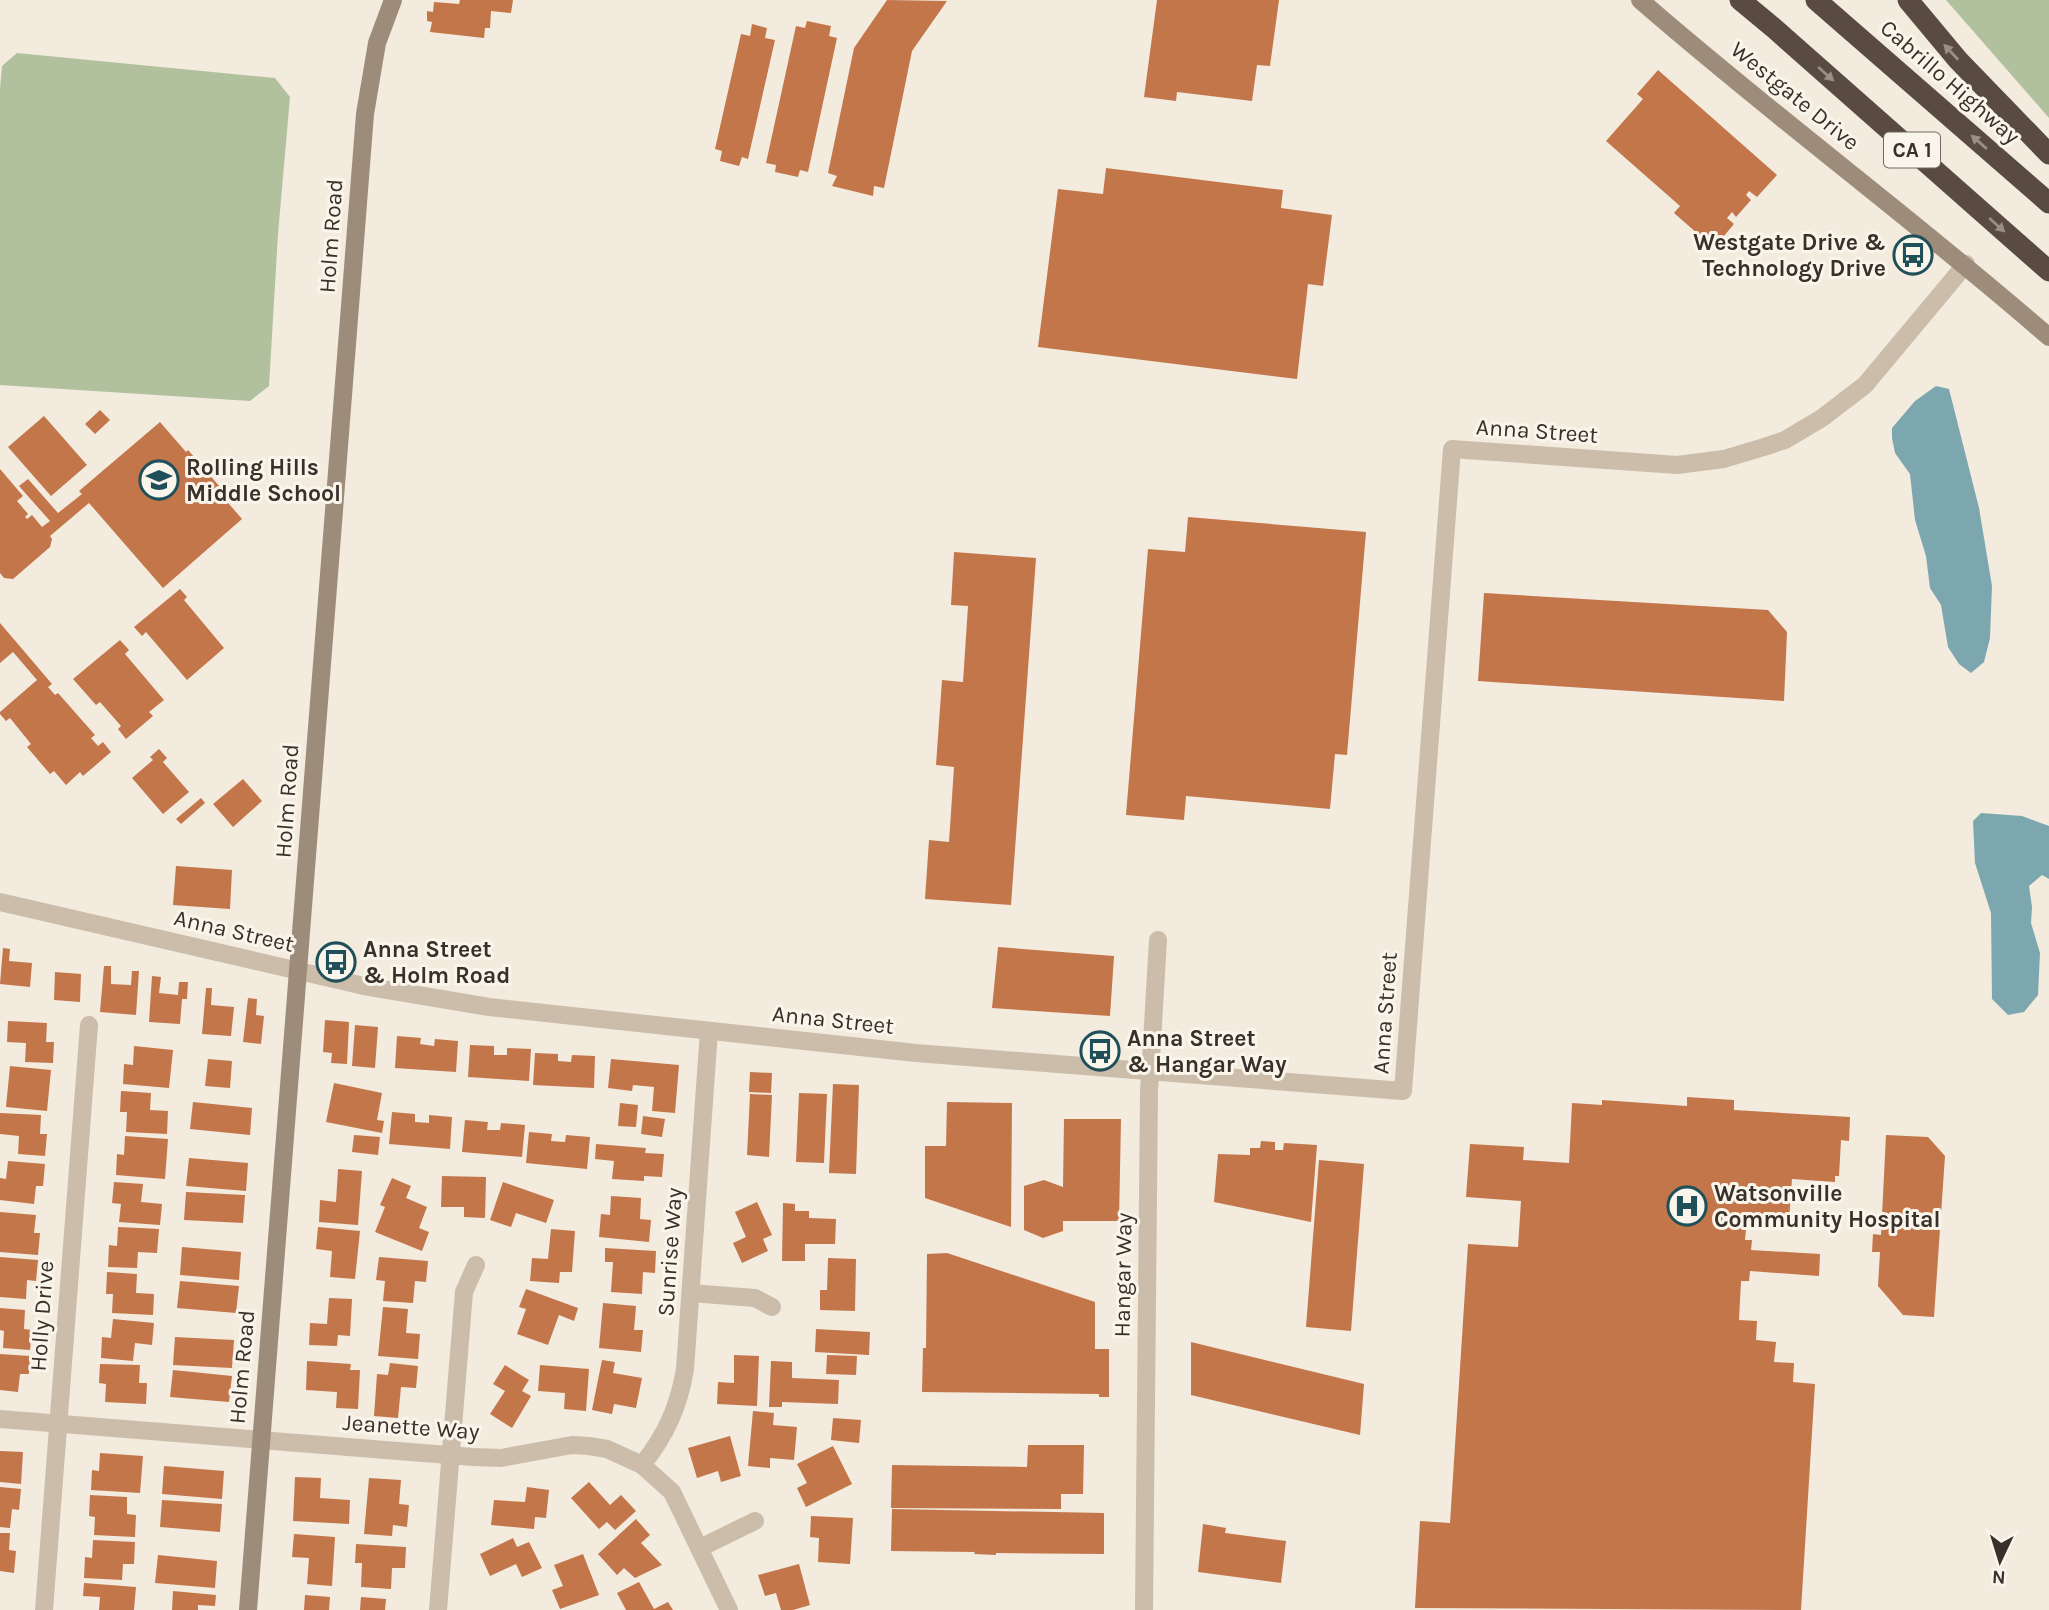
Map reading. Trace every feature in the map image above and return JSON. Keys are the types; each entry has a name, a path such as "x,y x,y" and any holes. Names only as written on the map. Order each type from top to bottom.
{"highway":[{"path":"1720,0 1775,29"},
{"name":"CA 1","path":"1740,0 2049,271"},
{"name":"Cabrillo Highway","path":"1816,0 2049,203"},
{"path":"1908,0 1950,50 2049,154"}],"street":[{"name":"Holm Road","path":"248,1610 365,114 377,43 393,0"},
{"name":"Westgate Drive","path":"1640,0 1739,84 1966,264 2049,337"},
{"name":"Anna Street","path":"0,902 388,991 452,1002 916,1053 1403,1091 1452,449 1677,465 1724,459 1764,447 1804,430 1865,386 1966,264"},
{"name":"Hangar Way","path":"1144,1610 1151,1072 1158,940"},
{"name":"Holly Drive","path":"44,1610 89,1026"},
{"name":"Sunrise Way","path":"642,1465 667,1430 678,1402 685,1369 709,1031"},
{"path":"438,1610 464,1292 475,1265"},
{"path":"691,1293 755,1298 772,1307"},
{"name":"Jeanette Way","path":"0,1419 501,1458 564,1447 589,1446 607,1449 642,1465 671,1492 729,1610"},
{"path":"700,1548 755,1521"}],"green space":[{"path":"1946,0 2049,0 2049,118"},
{"path":"17,53 275,78 290,97 269,386 250,401 0,385 0,89 2,66"}],"water":[{"path":"1936,386 1949,389 1979,508 1992,586 1990,638 1984,662 1971,673 1959,664 1948,647 1941,605 1930,588 1926,556 1915,520 1910,474 1895,453 1892,438 1892,428 1915,401"},
{"path":"1981,813 2022,816 2049,826 2049,879 2042,875 2029,886 2031,923 2040,953 2038,995 2024,1012 2008,1015 1992,999 1991,913 1975,863 1973,821"}],"building":[{"path":"460,0 513,0 511,13 491,11 490,28 485,28 484,38 430,32 432,22 427,21 427,11 433,12 434,2 459,4"},
{"path":"887,0 947,1 912,51 884,188 874,186 873,196 832,186 837,176 828,173 854,48"},
{"path":"1157,0 1279,0 1270,66 1257,65 1252,101 1177,92 1176,101 1144,97"},
{"path":"807,21 831,26 829,36 837,38 808,172 800,170 798,177 775,172 776,165 766,163 796,26 805,28"},
{"path":"752,24 767,28 765,38 775,40 748,159 742,157 739,166 720,161 722,151 715,149 741,34 750,36"},
{"path":"1658,70 1777,175 1757,197 1749,191 1746,195 1751,200 1736,217 1732,212 1727,218 1734,224 1714,248 1674,213 1680,206 1606,141 1643,99 1637,94"},
{"path":"1106,168 1283,190 1281,208 1332,215 1323,286 1308,284 1297,379 1038,347 1058,189 1103,194"},
{"path":"100,410 110,420 95,434 85,424"},
{"path":"44,416 87,465 51,496 8,447"},
{"path":"160,422 220,487 217,490 242,519 163,588 89,503 50,536 50,547 13,579 4,578 0,573 0,469 23,496 17,501 28,514 25,517 27,519 32,515 42,527 50,521 19,486 28,479 58,513 82,494 79,491"},
{"path":"1188,517 1366,532 1347,755 1335,754 1330,809 1186,796 1184,820 1126,815 1148,549 1185,552"},
{"path":"954,552 1036,558 1011,905 925,899 929,840 949,842 954,767 936,765 942,680 963,682 968,606 951,605"},
{"path":"180,589 187,597 184,600 224,648 187,680 146,632 142,636 134,627"},
{"path":"1484,593 1768,610 1787,632 1784,701 1478,681"},
{"path":"0,623 52,684 48,687 55,695 58,693 95,735 91,738 98,746 103,742 111,752 83,776 80,772 66,785 54,771 50,774 27,747 31,744 10,718 6,721 0,714 37,680 13,652 0,663"},
{"path":"120,640 129,650 125,654 164,700 149,712 153,716 126,739 118,729 121,726 100,702 96,705 73,679"},
{"path":"159,749 167,758 163,762 189,792 163,814 132,778 153,760 150,757"},
{"path":"243,779 262,801 233,827 213,804"},
{"path":"201,798 205,803 181,824 176,819"},
{"path":"176,866 232,870 230,909 173,905"},
{"path":"998,947 1114,956 1110,1016 992,1008"},
{"path":"3,948 10,949 9,961 32,963 30,987 0,984"},
{"path":"104,966 111,966 111,984 131,985 132,971 139,971 136,1015 100,1012"},
{"path":"55,972 81,974 80,1002 54,1000"},
{"path":"152,976 161,977 159,993 178,995 179,982 188,982 187,999 182,999 180,1024 149,1022"},
{"path":"206,988 212,988 211,1005 234,1007 231,1036 202,1034"},
{"path":"248,998 257,999 256,1015 264,1016 261,1044 243,1042"},
{"path":"325,1020 349,1022 347,1064 331,1063 332,1053 323,1052"},
{"path":"8,1021 47,1023 46,1042 54,1042 53,1063 25,1062 26,1043 7,1042"},
{"path":"355,1025 378,1027 375,1068 352,1066"},
{"path":"397,1036 421,1038 420,1044 434,1046 435,1039 458,1041 456,1072 395,1068"},
{"path":"470,1045 494,1046 494,1055 507,1055 507,1048 531,1049 529,1081 468,1077"},
{"path":"134,1046 173,1050 169,1088 123,1084 124,1064 133,1065"},
{"path":"535,1053 558,1054 558,1061 571,1062 572,1055 595,1056 594,1088 533,1085"},
{"path":"208,1059 232,1061 230,1088 205,1086"},
{"path":"611,1059 679,1065 675,1113 652,1111 654,1087 633,1085 632,1091 608,1088"},
{"path":"10,1066 51,1070 47,1111 6,1107"},
{"path":"750,1072 772,1073 771,1093 749,1092"},
{"path":"334,1083 382,1093 377,1120 384,1121 382,1133 326,1122"},
{"path":"833,1084 859,1085 856,1174 829,1173"},
{"path":"121,1091 151,1093 150,1110 168,1111 167,1134 126,1132 127,1112 120,1112"},
{"path":"799,1093 827,1094 824,1163 796,1162"},
{"path":"750,1094 772,1095 769,1157 747,1155"},
{"path":"1687,1097 1734,1100 1734,1110 1850,1117 1849,1141 1841,1140 1839,1176 1835,1176 1835,1182 1792,1179 1789,1221 1747,1219 1745,1240 1752,1240 1751,1250 1820,1254 1819,1276 1750,1271 1749,1281 1741,1281 1739,1320 1757,1321 1756,1340 1776,1342 1774,1362 1794,1363 1793,1382 1815,1384 1801,1610 1415,1608 1420,1521 1450,1523 1468,1244 1518,1247 1521,1201 1466,1197 1470,1144 1524,1147 1523,1160 1569,1163 1572,1103 1602,1105 1602,1100 1687,1106"},
{"path":"193,1102 252,1108 250,1135 190,1129"},
{"path":"947,1102 1012,1103 1011,1227 925,1198 925,1146 946,1146"},
{"path":"620,1103 638,1105 636,1127 618,1126"},
{"path":"392,1112 415,1114 415,1122 429,1123 429,1115 452,1117 450,1149 389,1144"},
{"path":"0,1113 41,1115 40,1134 47,1134 45,1156 18,1154 19,1136 0,1134"},
{"path":"643,1116 665,1119 662,1137 641,1134"},
{"path":"1064,1119 1121,1119 1119,1221 1063,1221 1063,1231 1043,1238 1024,1230 1024,1186 1044,1180 1063,1187"},
{"path":"465,1120 488,1122 487,1130 500,1130 501,1123 525,1125 522,1157 462,1152"},
{"path":"529,1132 552,1134 551,1141 565,1142 566,1135 590,1137 587,1169 526,1163"},
{"path":"354,1135 380,1137 378,1155 352,1152"},
{"path":"1886,1135 1928,1137 1945,1156 1934,1317 1903,1315 1878,1286 1880,1252 1872,1252 1873,1234 1881,1235"},
{"path":"125,1136 168,1139 165,1179 116,1175 117,1154 124,1155"},
{"path":"1261,1141 1275,1142 1275,1150 1283,1150 1284,1143 1317,1145 1311,1222 1214,1202 1218,1154 1250,1155 1250,1148 1260,1148"},
{"path":"596,1144 646,1148 645,1153 664,1154 662,1177 644,1176 644,1181 612,1179 614,1161 595,1159"},
{"path":"189,1158 248,1163 246,1191 186,1186"},
{"path":"1319,1160 1364,1164 1351,1331 1306,1327"},
{"path":"8,1161 45,1164 43,1186 36,1186 34,1204 0,1200 0,1178 6,1179"},
{"path":"338,1169 362,1171 358,1225 319,1222 320,1200 336,1202"},
{"path":"442,1176 486,1177 485,1218 464,1217 464,1207 441,1207"},
{"path":"392,1178 411,1186 406,1198 427,1207 419,1228 429,1232 422,1251 375,1232 385,1207 380,1205"},
{"path":"114,1182 143,1184 141,1202 162,1204 160,1225 119,1222 121,1204 112,1203"},
{"path":"503,1182 554,1200 546,1223 516,1213 511,1227 490,1220"},
{"path":"186,1192 245,1195 243,1223 184,1220"},
{"path":"611,1196 641,1198 640,1219 651,1220 649,1242 599,1237 601,1214 610,1215"},
{"path":"757,1202 772,1235 763,1239 768,1251 742,1263 733,1243 746,1237 735,1212"},
{"path":"783,1203 795,1204 795,1211 809,1211 809,1218 836,1219 835,1244 805,1244 805,1261 782,1261"},
{"path":"0,1212 36,1215 34,1233 40,1233 38,1255 0,1252"},
{"path":"118,1227 159,1229 157,1253 138,1252 137,1268 108,1267 109,1245 117,1246"},
{"path":"318,1227 360,1231 355,1279 330,1277 332,1251 316,1249"},
{"path":"551,1229 575,1231 572,1272 560,1272 559,1283 530,1281 532,1258 548,1259"},
{"path":"182,1247 241,1252 239,1280 180,1275"},
{"path":"605,1248 656,1251 655,1273 643,1272 642,1294 611,1292 613,1262 605,1262"},
{"path":"947,1253 1095,1302 1095,1349 1109,1349 1109,1397 1099,1397 1099,1394 922,1392 923,1348 926,1348 927,1254"},
{"path":"0,1257 38,1260 36,1281 27,1280 26,1299 0,1297"},
{"path":"379,1257 428,1261 426,1282 415,1281 413,1303 383,1301 385,1281 376,1280"},
{"path":"828,1258 856,1259 855,1311 820,1310 820,1290 827,1290"},
{"path":"107,1272 137,1274 136,1293 154,1294 153,1315 112,1313 113,1294 106,1294"},
{"path":"180,1281 239,1286 236,1313 177,1308"},
{"path":"526,1289 578,1308 574,1321 559,1315 548,1345 517,1334 526,1309 519,1307"},
{"path":"329,1298 352,1299 350,1336 338,1335 337,1346 309,1345 310,1323 327,1324"},
{"path":"603,1303 636,1306 634,1330 643,1330 641,1352 599,1348"},
{"path":"383,1307 408,1309 406,1333 420,1334 418,1359 378,1356"},
{"path":"0,1308 25,1310 24,1329 32,1330 30,1350 3,1348 4,1331 0,1330"},
{"path":"113,1319 154,1323 152,1345 135,1343 133,1361 101,1358 102,1337 111,1338"},
{"path":"816,1329 870,1332 869,1355 815,1352"},
{"path":"175,1337 234,1340 232,1368 173,1365"},
{"path":"1191,1342 1364,1384 1360,1435 1191,1395"},
{"path":"0,1354 30,1356 29,1374 20,1374 18,1392 0,1390"},
{"path":"734,1355 759,1356 757,1406 717,1404 718,1382 734,1383"},
{"path":"827,1355 857,1356 856,1375 826,1374"},
{"path":"602,1360 615,1362 613,1373 642,1378 636,1408 614,1404 612,1414 592,1410"},
{"path":"307,1361 351,1364 350,1370 360,1370 358,1409 336,1408 337,1392 306,1390"},
{"path":"771,1361 792,1362 792,1378 839,1380 838,1404 782,1402 782,1407 769,1407"},
{"path":"390,1363 418,1366 416,1388 401,1387 398,1418 374,1416 377,1374 388,1375"},
{"path":"100,1364 140,1365 139,1383 147,1383 146,1404 105,1402 106,1384 99,1383"},
{"path":"505,1365 529,1380 522,1391 531,1396 512,1428 490,1414 505,1391 493,1384"},
{"path":"540,1365 589,1369 586,1411 564,1409 565,1393 538,1391"},
{"path":"173,1370 232,1376 229,1402 170,1397"},
{"path":"753,1411 774,1413 773,1425 797,1427 794,1460 770,1458 770,1468 748,1466"},
{"path":"833,1418 861,1420 859,1443 831,1440"},
{"path":"730,1436 741,1476 721,1482 718,1471 697,1478 688,1448"},
{"path":"1028,1445 1084,1445 1083,1494 1061,1494 1061,1509 891,1508 892,1465 1027,1467"},
{"path":"833,1446 852,1484 806,1507 797,1488 807,1483 797,1464"},
{"path":"0,1451 23,1452 21,1484 0,1482"},
{"path":"100,1453 143,1456 140,1493 91,1490 92,1470 99,1471"},
{"path":"164,1466 224,1471 222,1499 162,1494"},
{"path":"295,1477 321,1478 320,1498 350,1500 349,1524 293,1521"},
{"path":"369,1478 401,1480 399,1504 409,1505 407,1527 393,1525 392,1536 364,1534"},
{"path":"589,1482 610,1505 621,1495 636,1511 615,1530 607,1522 599,1529 571,1498"},
{"path":"0,1487 21,1489 19,1510 12,1509 10,1528 0,1527"},
{"path":"527,1487 549,1490 546,1518 535,1517 534,1529 491,1525 494,1500 525,1502"},
{"path":"90,1495 127,1497 127,1514 136,1515 135,1537 94,1535 95,1517 89,1516"},
{"path":"162,1500 222,1504 220,1532 160,1527"},
{"path":"892,1509 1104,1513 1104,1554 996,1555 974,1554 975,1552 891,1551"},
{"path":"811,1516 853,1518 850,1564 818,1562 819,1538 810,1537"},
{"path":"636,1519 650,1535 641,1543 662,1565 635,1578 624,1568 617,1575 598,1554"},
{"path":"1203,1524 1226,1528 1225,1533 1286,1541 1281,1583 1198,1572"},
{"path":"0,1533 10,1533 9,1550 16,1551 14,1573 0,1571"},
{"path":"294,1534 335,1537 332,1586 307,1584 309,1558 292,1557"},
{"path":"513,1538 517,1547 529,1542 542,1568 522,1577 516,1564 490,1576 480,1554"},
{"path":"93,1540 135,1542 134,1564 123,1564 122,1580 84,1578 85,1557 92,1558"},
{"path":"356,1544 406,1547 405,1568 392,1568 391,1589 361,1587 362,1563 355,1563"},
{"path":"583,1554 599,1595 560,1609 552,1590 563,1586 554,1565"},
{"path":"158,1555 217,1561 215,1588 155,1583"},
{"path":"799,1564 810,1605 781,1610 776,1593 765,1596 758,1575"},
{"path":"639,1582 654,1609 668,1602 673,1610 626,1610 617,1593"},
{"path":"84,1583 136,1587 134,1610 99,1610 100,1597 83,1596"},
{"path":"173,1591 216,1595 215,1606 198,1605 198,1610 172,1610"},
{"path":"305,1595 330,1597 329,1610 304,1610"},
{"path":"361,1597 386,1599 385,1610 360,1610"}],"place":[{"name":"Westgate Drive & Technology Drive","path":"1913,255"},
{"name":"Rolling Hills Middle School","path":"159,480"},
{"name":"Anna Street & Holm Road","path":"336,962"},
{"name":"Anna Street & Hangar Way","path":"1100,1051"},
{"name":"Watsonville Community Hospital","path":"1687,1206"}]}
